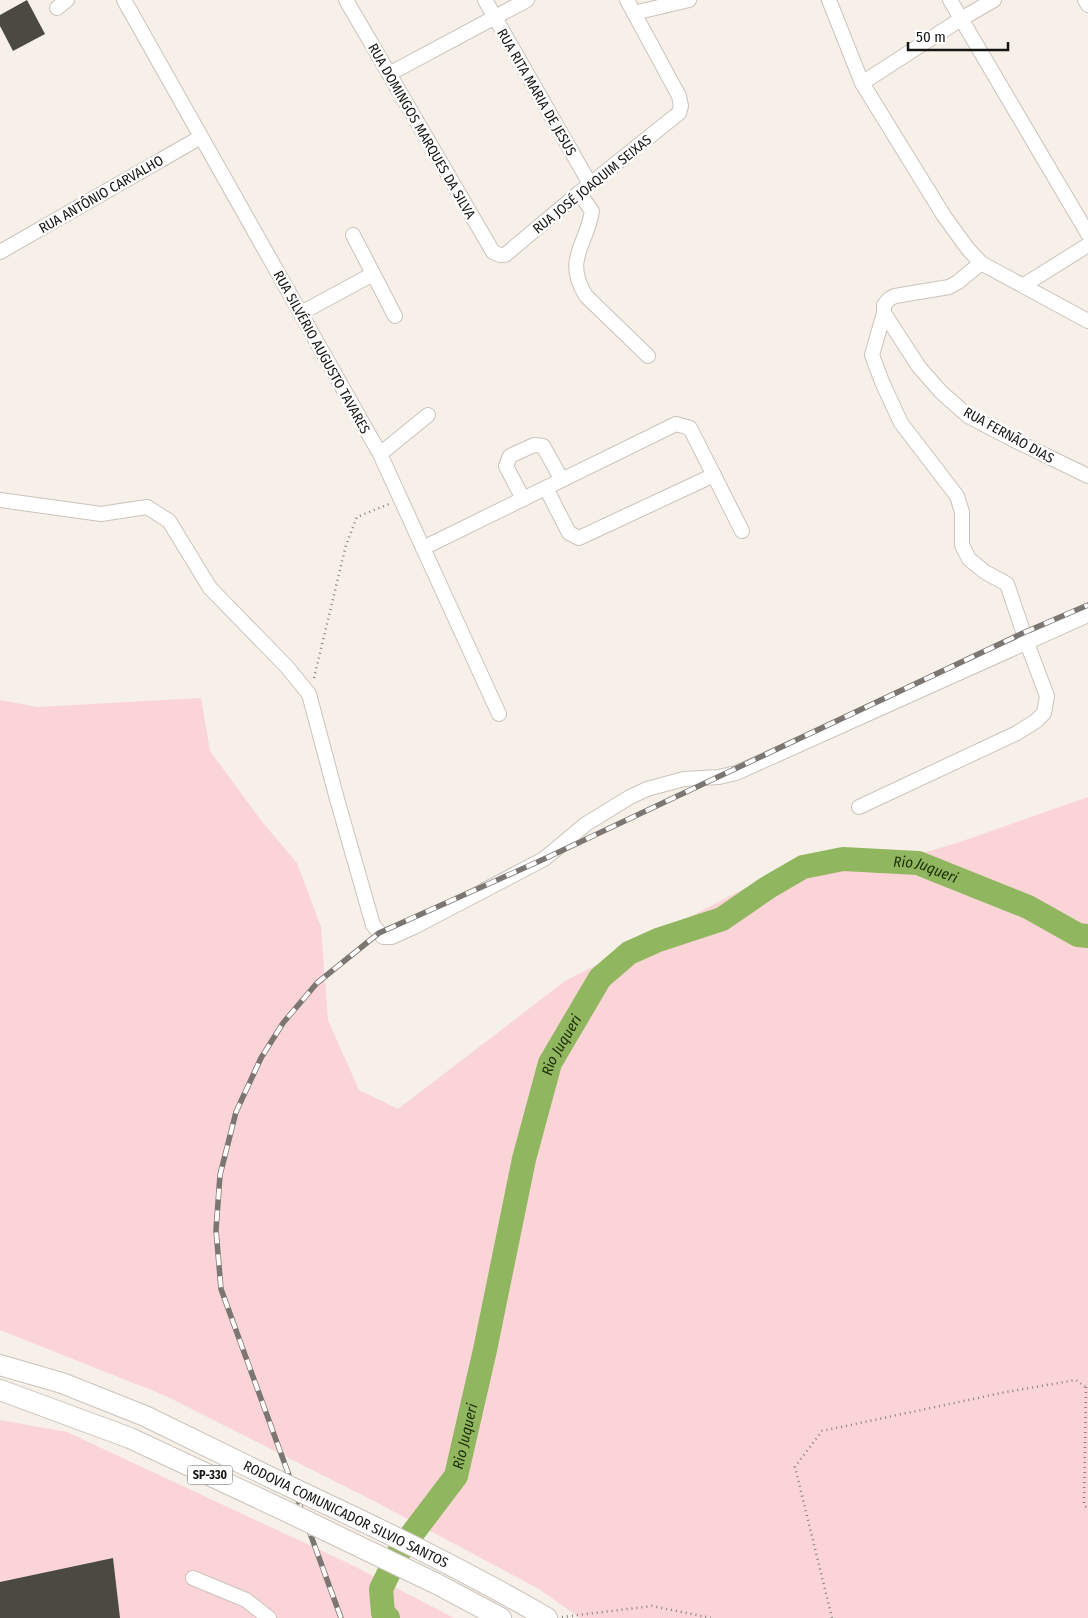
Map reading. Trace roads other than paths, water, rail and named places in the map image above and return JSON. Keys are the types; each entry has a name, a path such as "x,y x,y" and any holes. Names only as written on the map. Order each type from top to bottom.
{"highway":[{"name":"RODOVIA COMUNICADOR SILVIO SANTOS","path":"0,1365 62,1383 145,1416 449,1563 547,1618"},
{"name":"RODOVIA COMUNICADOR SILVIO SANTOS","path":"0,1390 130,1438 360,1546 501,1618"}],"street":[{"name":"RUA SILVÉRIO AUGUSTO TAVARES","path":"124,0 380,454 499,714"},
{"name":"RUA DOMINGOS MARQUES DA SILVA","path":"346,0 493,252 504,255"},
{"name":"RUA RITA MARIA DE JESUS","path":"485,0 584,188 592,211 577,255 576,275 582,290 648,356"},
{"path":"389,74 527,0"},
{"path":"627,0 634,13 689,0"},
{"path":"829,0 862,82 944,216 968,249 982,263 1088,321"},
{"path":"950,0 1088,234"},
{"path":"862,82 994,0"},
{"path":"1085,0 1088,6"},
{"name":"RUA JOSÉ JOAQUIM SEIXAS","path":"504,255 584,188 679,113 681,106 679,96 634,13"},
{"name":"RUA ANTÔNIO CARVALHO","path":"0,252 201,137"},
{"path":"353,235 395,316"},
{"path":"1024,285 1088,245"},
{"path":"859,808 1017,733 1044,713 1048,696 1026,644 1007,584 985,572 969,560 962,545 962,512 957,496 901,423 872,355 884,313 884,305 895,296 949,287 982,263"},
{"path":"301,313 373,274"},
{"name":"RUA FERNÃO DIAS","path":"884,313 919,367 941,392 968,416 1088,476"},
{"path":"380,454 428,415"},
{"path":"423,548 676,424 690,428 742,531"},
{"path":"523,499 506,466 510,456 534,445 543,446 562,480"},
{"path":"546,488 569,533 579,538 714,475"},
{"path":"0,500 101,514 147,507 169,521 210,588 287,667 309,694 337,800 374,925 383,937 392,937 414,927 544,859 586,824 630,797 647,789 684,779 719,777 736,773 1088,615"},
{"path":"192,1578 246,1600 269,1618"}],"waterway":[{"name":"Rio Juqueri","path":"388,1618 383,1613 381,1589 400,1550 456,1476 485,1350 524,1159 550,1063 600,978 629,953 658,940 722,919 767,888 803,867 843,859 918,863 1028,907 1078,935 1088,936"}],"railway":[{"path":"341,1618 221,1289 216,1230 220,1175 236,1112 261,1058 283,1023 317,983 379,933 544,859 1023,633 1088,605"}]}
